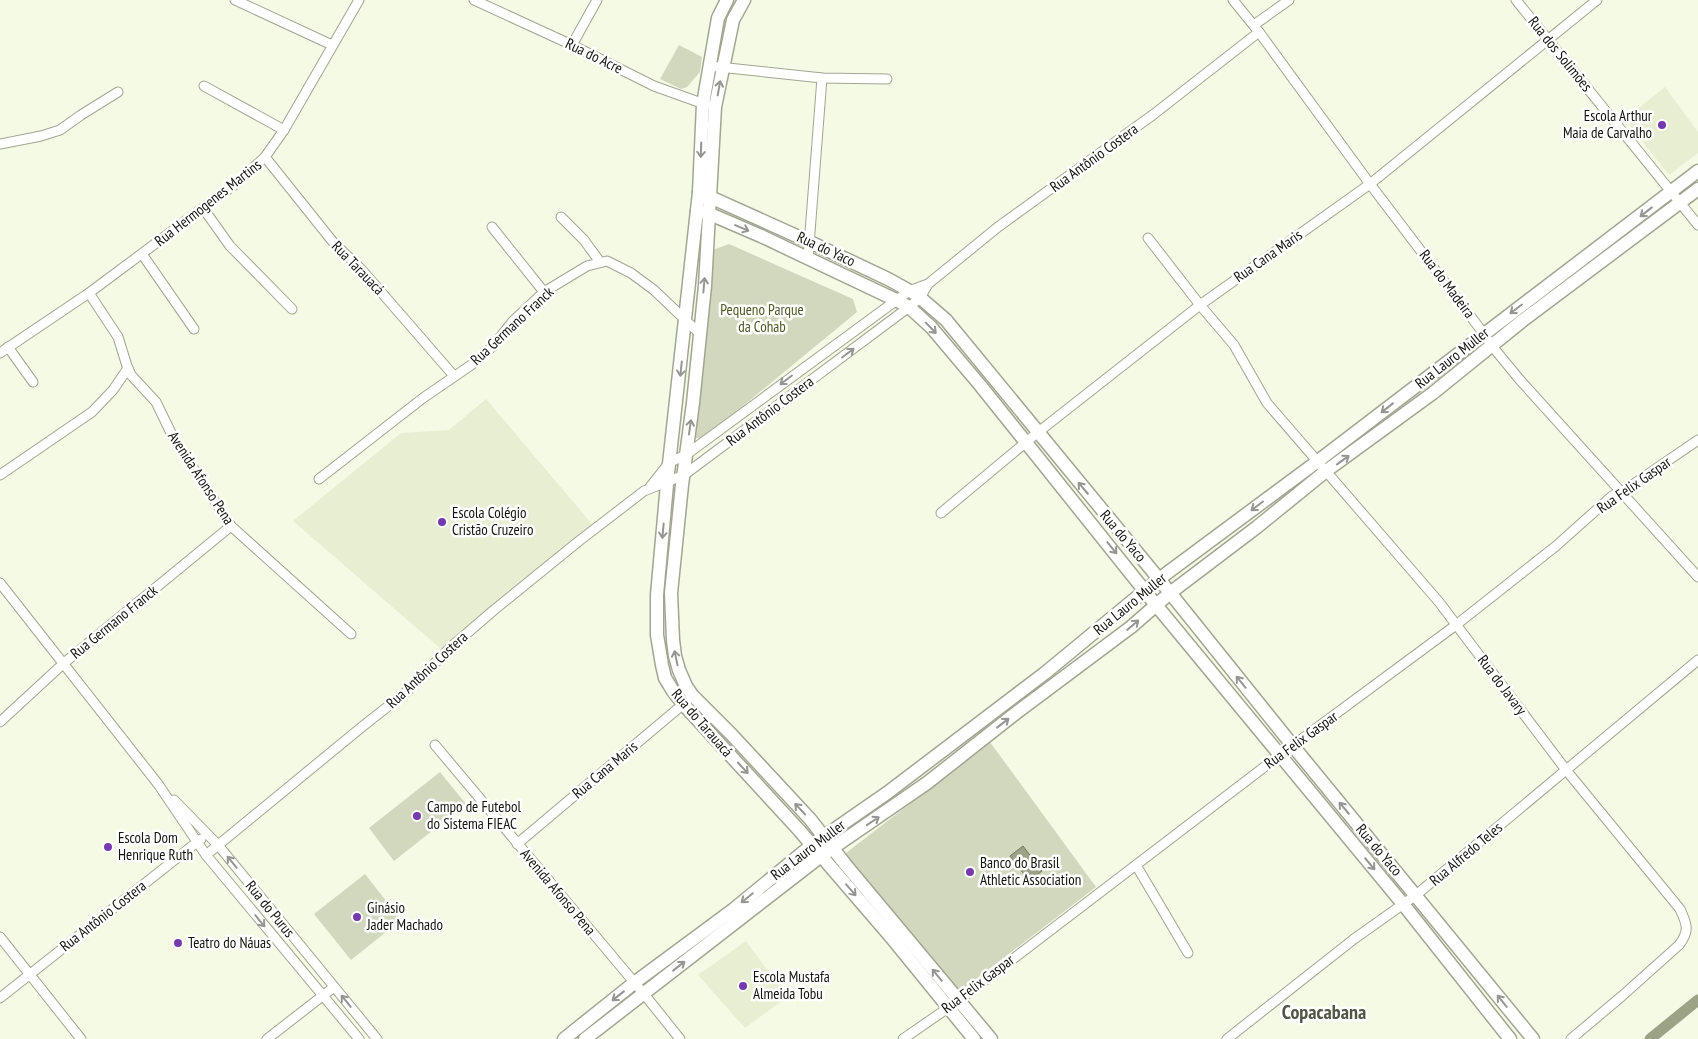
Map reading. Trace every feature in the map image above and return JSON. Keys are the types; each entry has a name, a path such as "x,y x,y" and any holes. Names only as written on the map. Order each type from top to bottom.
{"street":[{"path":"235,0 332,45"},
{"name":"Rua Hermogenes Martins","path":"0,353 89,293 142,254 238,182 265,157 284,130 359,0"},
{"name":"Rua do Acre","path":"474,0 488,3 654,86 709,105"},
{"path":"572,44 597,0"},
{"path":"699,333 710,214 705,195 709,66 718,18 727,0"},
{"path":"709,105 722,67 733,20 744,0"},
{"name":"Rua do Madeira","path":"1233,0 1257,29 1370,184 1492,346 1520,380 1698,577"},
{"name":"Rua Antônio Costera","path":"206,855 405,693 451,647 494,610 579,541 650,487 669,464 687,454 896,300 915,294 998,227 1154,114 1257,29 1289,0"},
{"name":"Rua dos Solimões","path":"1516,0 1698,225"},
{"name":"Rua Cana Maris","path":"941,514 1032,437 1200,305 1370,184 1597,0"},
{"path":"709,66 822,78 887,79"},
{"path":"808,258 822,78"},
{"path":"204,86 284,130"},
{"path":"0,144 41,136 60,130 118,92"},
{"name":"Rua Tarauacá","path":"265,157 332,242 362,270 454,376"},
{"name":"Rua Lauro Muller","path":"564,1039 634,983 734,909 812,845 888,793 1046,673 1159,579 1318,461 1698,171"},
{"name":"Rua Lauro Muller","path":"586,1039 821,856 927,783 1016,712 1131,627 1170,593 1257,527 1326,471 1433,393 1522,321 1698,189"},
{"path":"685,321 697,211 705,195"},
{"name":"Rua do Yaco","path":"705,195 810,242 915,294 946,320 1156,605 1403,904 1510,1039"},
{"path":"203,208 230,246 292,309"},
{"name":"Rua do Yaco","path":"697,211 710,214 761,236 909,307 1032,437 1159,579 1533,1039"},
{"path":"561,217 584,240 600,262 607,261 631,273 654,290 699,333"},
{"path":"492,227 544,292"},
{"name":"Rua do Javary","path":"1148,238 1234,345 1267,403 1418,577 1566,770 1680,908 1686,923 1687,931 1684,938 1622,996 1570,1039"},
{"path":"142,254 194,329"},
{"name":"Rua Germano Franck","path":"319,479 422,398 477,361 544,292 587,266 600,262"},
{"name":"Avenida Afonso Pena","path":"89,293 118,336 131,374 156,402 174,438 231,526 351,634"},
{"name":"Rua Antônio Costera","path":"650,487 667,483 684,475 909,307 915,294"},
{"name":"Rua do Tarauacá","path":"685,321 657,595 657,635 665,678 672,691 688,700 731,734 824,836 952,1004 974,1039"},
{"name":"Rua do Tarauacá","path":"699,333 671,592 673,640 688,700 890,937 952,1004 990,1039"},
{"path":"8,348 33,382"},
{"path":"822,353 832,364"},
{"path":"0,475 92,412 113,390 128,368"},
{"path":"728,423 738,434"},
{"name":"Rua Felix Gaspar","path":"903,1039 1456,625 1556,546 1612,496 1622,492 1698,440"},
{"name":"Rua Germano Franck","path":"0,722 64,663 231,526"},
{"name":"Rua do Purus","path":"0,583 158,784 206,855 358,1039"},
{"name":"Rua Alfredo Teles","path":"1227,1039 1346,945 1416,895 1698,660"},
{"name":"Rua Cana Maris","path":"518,844 688,700"},
{"name":"Avenida Afonso Pena","path":"435,745 680,1039"},
{"name":"Rua do Purus","path":"158,784 218,845 377,1039"},
{"path":"770,797 780,787"},
{"name":"Rua Antônio Costera","path":"0,998 207,834"},
{"path":"1136,865 1188,953"},
{"path":"0,937 81,1039"},
{"path":"267,1039 334,987"}],"shaded area":[{"name":"Escola Arthur Maia de Carvalho","path":"1665,87 1698,132 1698,153 1669,175 1625,119"},
{"name":"Escola Colégio Cristão Cruzeiro","path":"486,399 592,524 441,649 293,521 401,433 449,430"},
{"path":"1023,846 1042,871 1029,881 1010,856"},
{"name":"Escola Mustafa Almeida Tobu","path":"746,941 787,997 745,1028 698,975"}],"green space":[{"path":"679,45 702,57 700,72 687,87 681,89 660,79"},
{"name":"Pequeno Parque da Cohab","path":"729,244 853,299 857,312 704,438 693,438 713,250"},
{"name":"Banco do Brasil Athletic Association","path":"990,742 1096,887 954,996 842,856"},
{"name":"Campo de Futebol do Sistema FIEAC","path":"440,772 466,804 394,861 369,828"},
{"name":"Ginásio Jader Machado","path":"365,874 401,920 351,960 314,914"}],"waterway":[{"path":"1650,1039 1698,1000"}],"place":[{"name":"Escola Arthur Maia de Carvalho","path":"1662,125"},
{"name":"Escola Colégio Cristão Cruzeiro","path":"442,522"},
{"name":"Campo de Futebol do Sistema FIEAC","path":"417,816"},
{"name":"Escola Dom Henrique Ruth","path":"108,847"},
{"name":"Banco do Brasil Athletic Association","path":"970,872"},
{"name":"Ginásio Jader Machado","path":"357,917"},
{"name":"Teatro do Náuas","path":"178,943"},
{"name":"Escola Mustafa Almeida Tobu","path":"743,986"}],"district":[{"name":"Copacabana","path":"1324,1012"}]}
